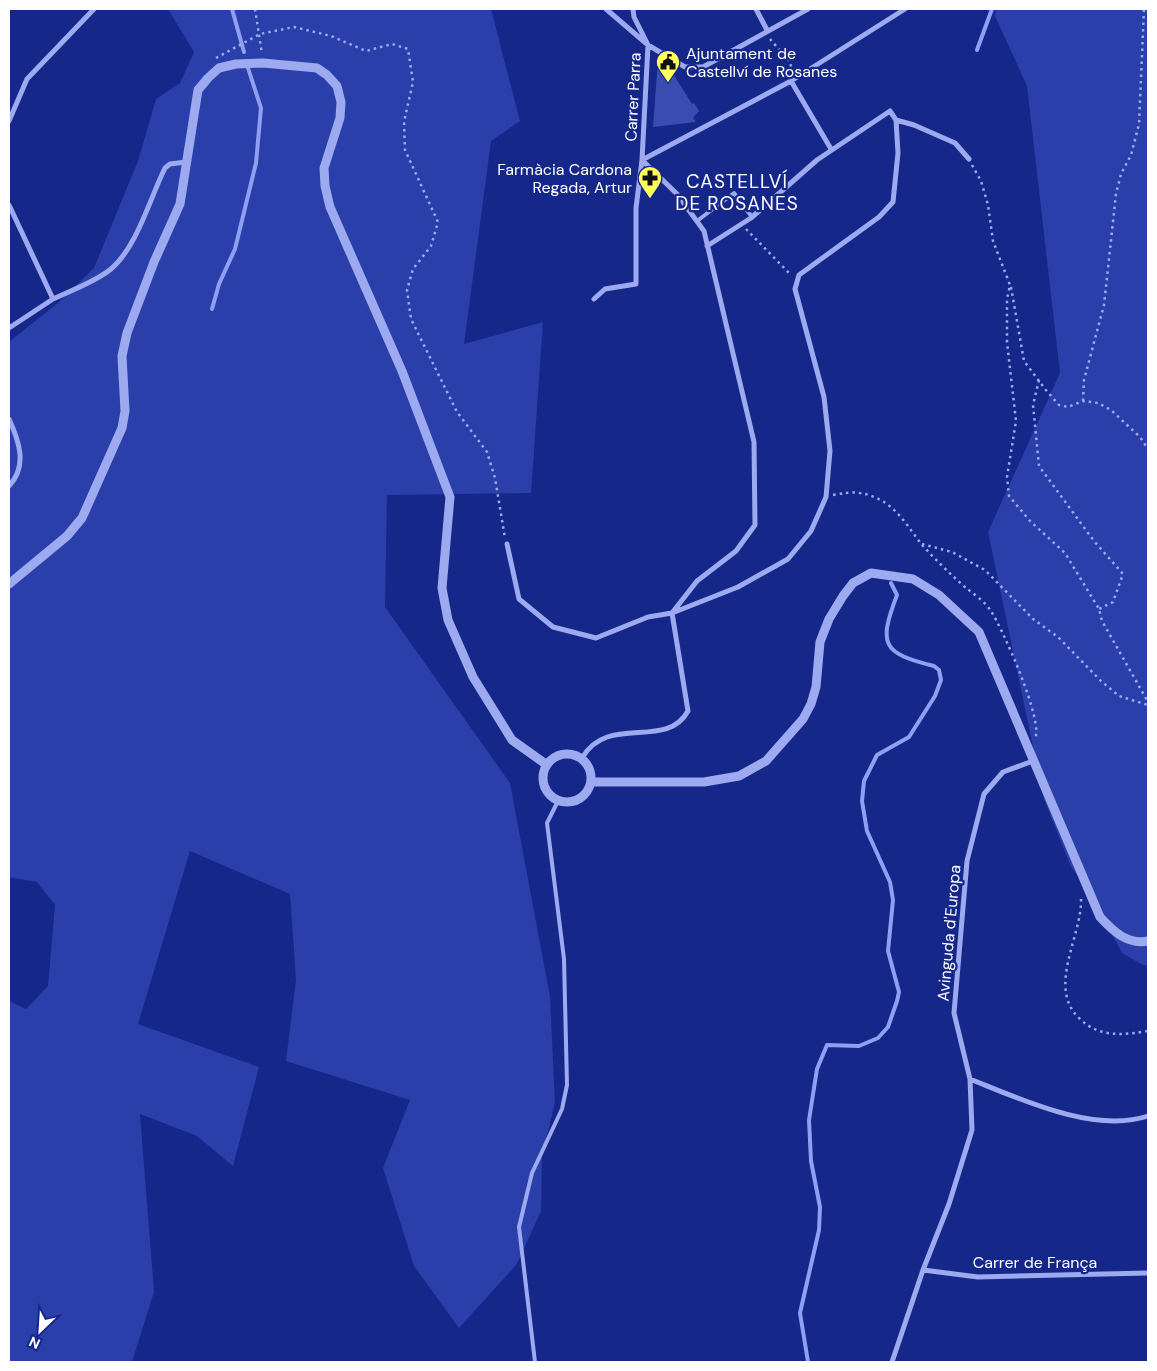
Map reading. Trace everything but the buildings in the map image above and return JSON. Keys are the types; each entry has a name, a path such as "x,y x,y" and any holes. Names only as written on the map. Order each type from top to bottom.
{"street":[{"path":"9,121 28,78 94,9"},
{"path":"606,9 648,45 685,67 703,67 808,9"},
{"name":"Carrer Parra","path":"594,299 605,290 636,284 636,208 642,160 648,45 634,17 633,9"},
{"path":"756,9 767,30"},
{"path":"582,758 589,746 603,737 670,728 682,723 688,711 672,612 697,581 736,551 755,525 754,442 704,231 677,194 642,160 791,81 905,9"},
{"path":"9,584 67,536 82,518 95,492 124,419 122,369 127,333 154,262 180,204 198,90 219,68 236,64 264,62 317,68 328,75 337,86 341,102 340,118 324,168 325,186 330,207 402,371 450,497 442,588 448,620 473,677 512,740 547,764"},
{"path":"791,81 831,149"},
{"path":"507,544 519,598 553,627 596,638 738,587 788,558 811,531 826,497 830,452 824,397 795,289 799,274 879,217 893,202 898,152 896,120 890,111 831,149 742,224 707,246"},
{"path":"896,120 914,125 955,143 969,159"},
{"path":"9,328 53,300 101,276 119,261 148,211 165,168 170,164 186,162"},
{"path":"9,205 53,300"},
{"path":"9,420 17,438 22,458 18,472 9,486"},
{"path":"592,782 704,782 739,776 766,761 803,719 816,687 820,642 830,618 853,583 871,573 913,579 939,595 979,632 1100,917 1113,931 1125,939 1139,943 1148,941"},
{"path":"563,754 573,754 582,758 590,769 592,782 587,792 579,799 569,802 558,801 550,795 544,785 543,775 547,764 563,754"},
{"name":"Avinguda d'Europa","path":"892,1362 923,1270 950,1204 972,1130 970,1079 954,1013 967,861 984,794 1003,772 1033,761"},
{"path":"970,1079 1064,1114 1100,1120 1140,1119 1148,1116"},
{"name":"Carrer de França","path":"923,1270 978,1277 1148,1274"}],"lane":[{"path":"697,221 734,193 752,216"},
{"path":"535,1362 519,1227 524,1199 532,1173 562,1109 567,1085 564,959 547,823 558,801"}],"path":[{"path":"255,9 264,62"},
{"path":"1083,401 1084,380 1104,304 1116,194 1121,174 1131,155 1138,124 1144,9"},
{"path":"223,53 260,34 294,27 331,36 366,52 392,44 408,49 413,82 404,122 405,150 438,222 431,246 413,269 407,290 408,307 411,319 456,412 487,452 495,478 507,544"},
{"path":"767,30 770,39 789,61 794,74 791,81"},
{"path":"969,159 981,181 988,205 993,241 1010,285 1024,361 1059,405 1068,407 1083,401 1098,403 1111,410 1140,437 1148,449"},
{"path":"742,224 797,282"},
{"path":"1010,285 1007,299 1007,342 1016,421 1007,477 1009,496 1030,521 1065,553 1099,609 1102,621 1148,704"},
{"path":"1039,380 1034,405 1039,466 1094,541 1123,574 1113,602 1099,609"},
{"path":"826,497 863,492 885,503 906,523 922,544 952,552 985,570 1033,619 1058,637 1076,658 1119,696 1148,704"},
{"path":"1080,898 1076,934 1065,974 1065,995 1072,1012 1087,1027 1104,1033 1121,1036 1148,1032"}],"shaded area":[{"path":"168,9 491,9 520,121 491,141 464,344 543,322 531,493 387,495 385,607 510,783 550,997 555,1103 542,1156 541,1211 517,1264 459,1328 414,1266 383,1168 410,1100 286,1061 296,980 290,894 190,851 138,1024 259,1067 233,1166 197,1136 140,1114 154,1292 132,1362 9,1362 9,1001 26,1009 48,986 55,905 37,882 9,877 9,342 59,302 94,268 138,161 156,99 180,83 194,52"},
{"path":"996,9 1148,9 1148,966 1122,953 1087,887 1071,867 1044,799 988,532 1060,373 1027,86 995,16"}],"waterway":[{"path":"232,9 244,52"},
{"path":"977,50 992,9"},
{"path":"212,309 219,284 235,249 256,163 261,108 248,68"},
{"path":"808,1362 800,1313 819,1230 820,1207 811,1161 809,1120 817,1069 827,1045 859,1046 878,1038 888,1027 899,992 888,951 893,900 890,882 867,831 862,801 864,781 877,755 909,737 935,696 941,680 939,670 934,666 904,656 894,651 889,644 887,625 897,595 891,583"}],"place":[{"name":"Ajuntament de Castellví de Rosanes","path":"668,83"},
{"name":"Farmàcia Cardona Regada, Artur","path":"650,199"}],"district":[{"name":"CASTELLVÍ DE ROSANES","path":"737,192"}]}
